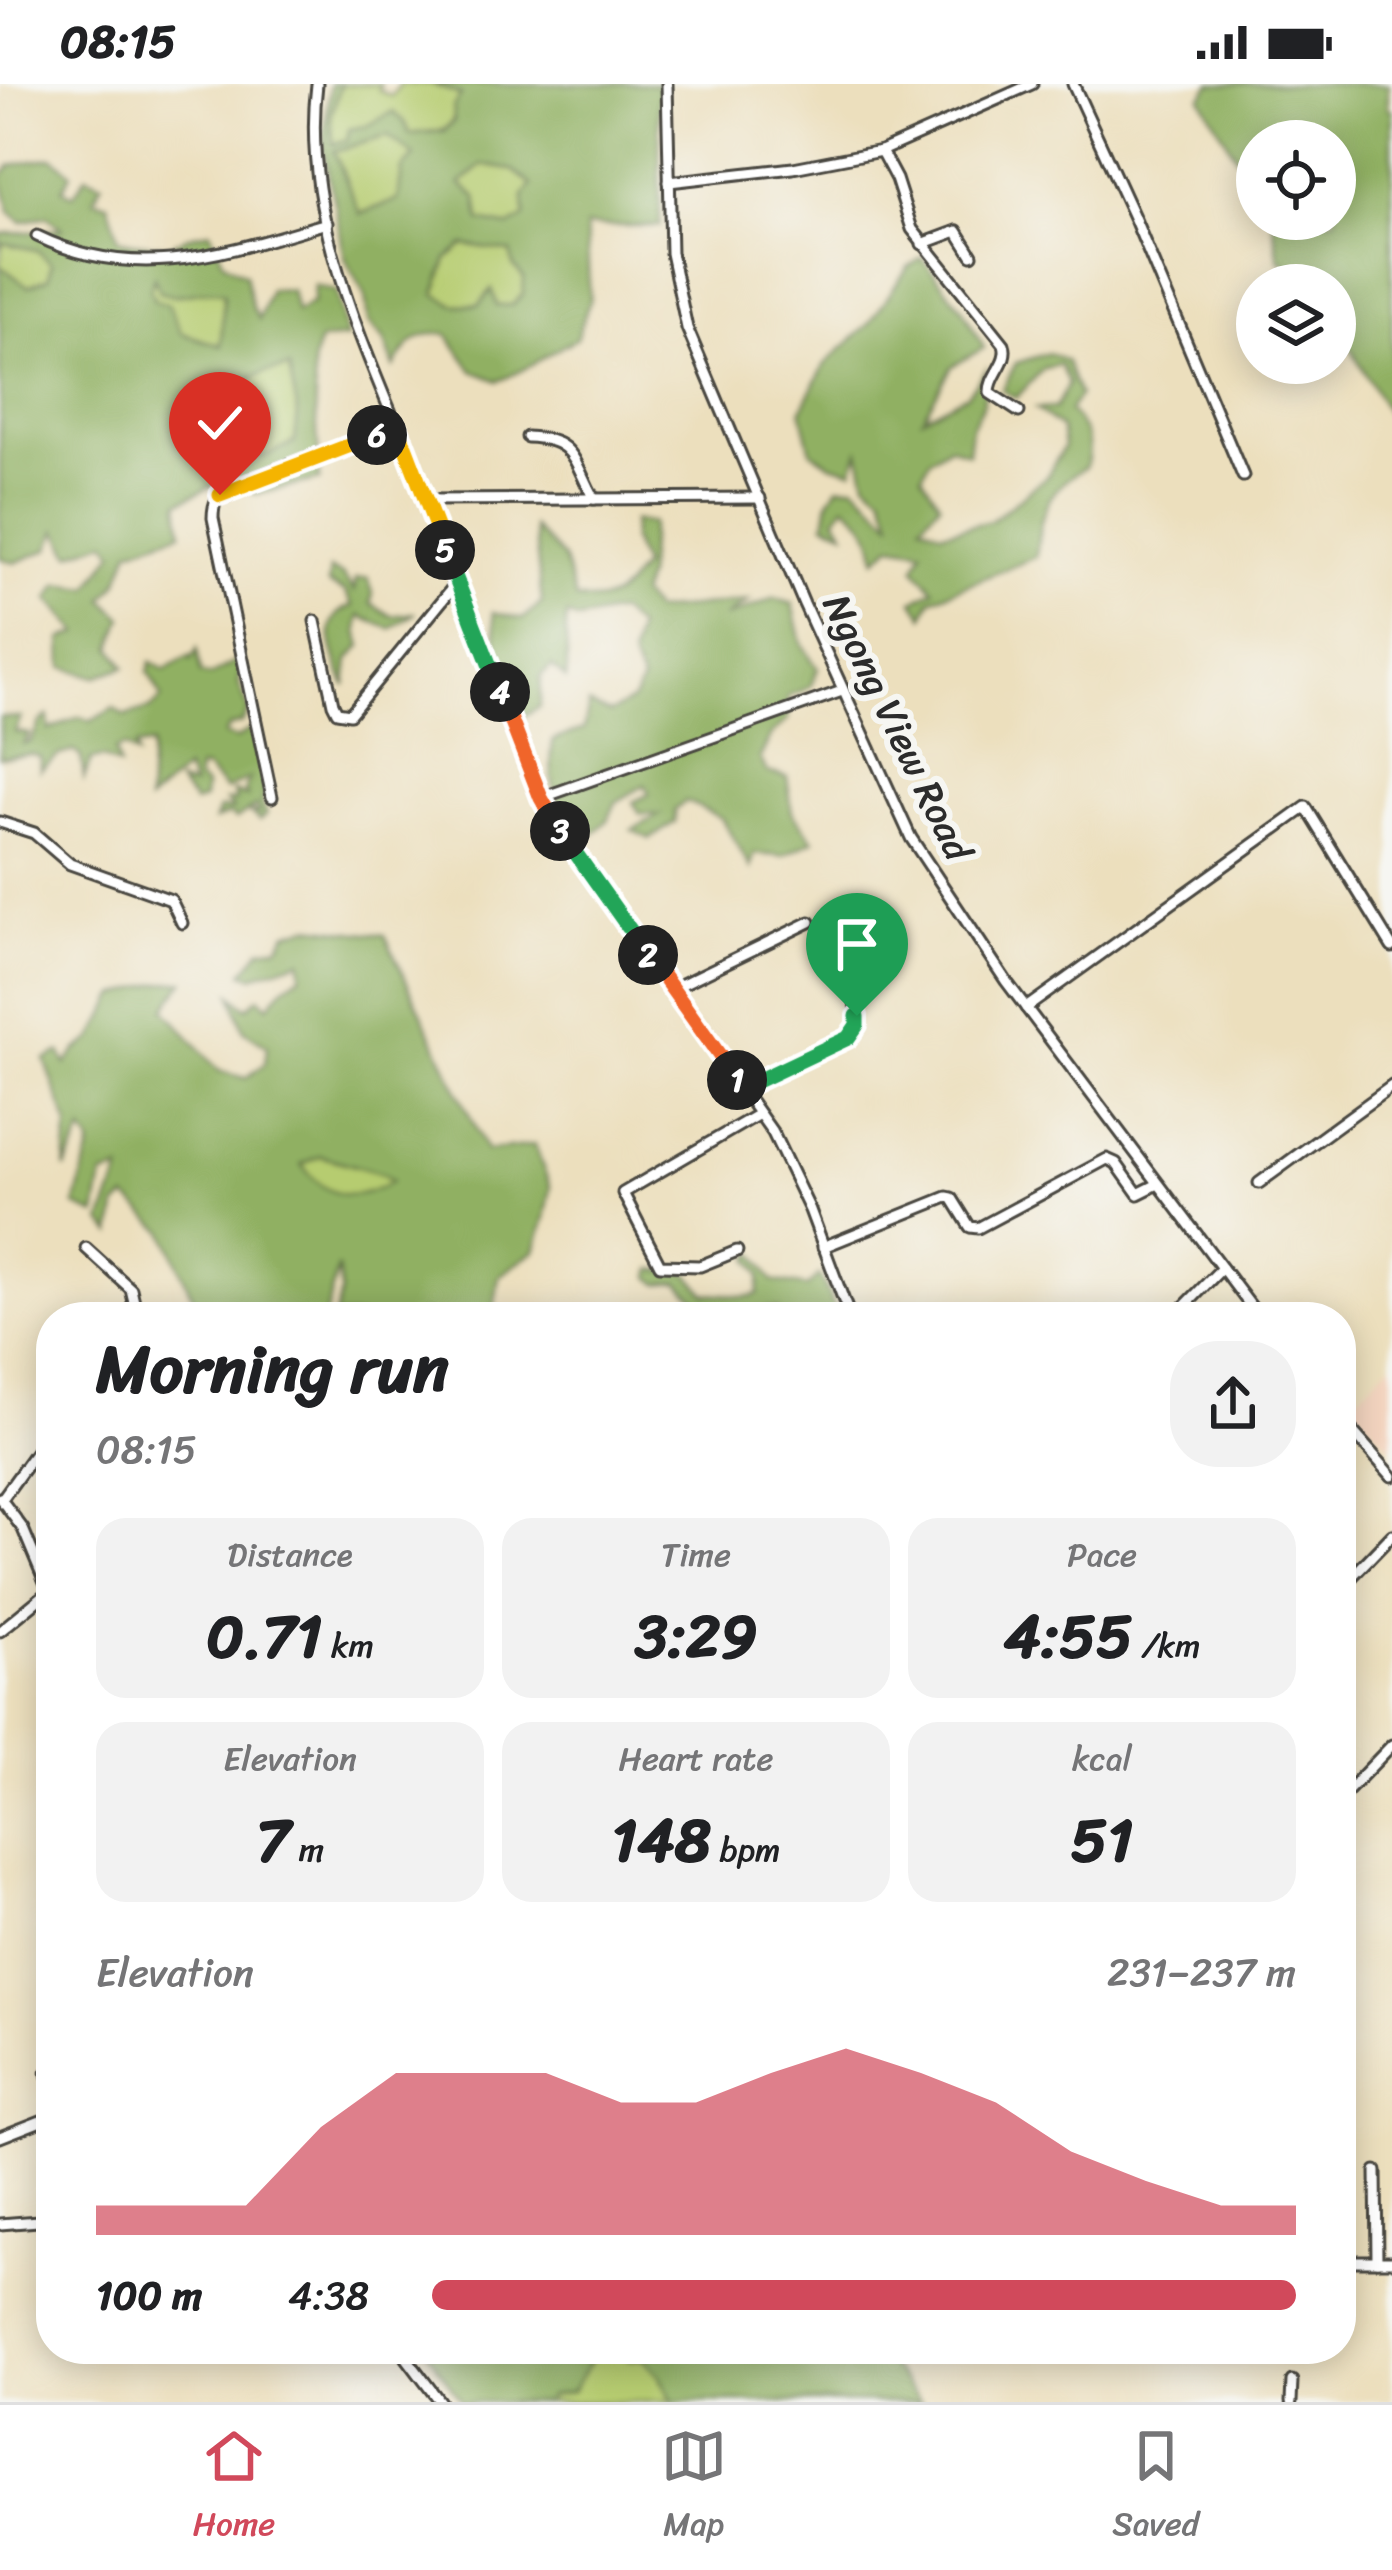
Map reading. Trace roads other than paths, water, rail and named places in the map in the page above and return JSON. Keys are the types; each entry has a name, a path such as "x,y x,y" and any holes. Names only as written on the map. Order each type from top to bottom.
{"street":[{"path":"316,84 314,145 327,223 348,303 541,798 787,1157 844,1302"},
{"name":"Ngong View Road","path":"667,84 673,268 687,328 898,814 923,859 1026,1008 1248,1302"},
{"path":"669,182 881,152 1032,84"},
{"path":"1072,84 1134,217 1243,476"},
{"path":"881,152 896,179 912,229 1004,344 1005,357 990,394 1019,412"},
{"path":"37,236 74,254 154,261 220,254 327,223"},
{"path":"922,244 957,231 972,255"},
{"path":"272,797 213,518 215,503 220,495 253,480 398,428"},
{"path":"527,437 564,444 594,499"},
{"path":"425,500 760,498"},
{"path":"315,622 333,704 337,712 350,714 458,580"},
{"path":"541,798 842,691"},
{"path":"1026,1008 1306,806 1392,947"},
{"path":"0,822 34,833 70,864 171,900 182,923"},
{"path":"672,989 810,922"},
{"path":"742,1088 853,1034 855,999"},
{"path":"1258,1183 1392,1086"},
{"path":"737,1251 700,1266 660,1265 622,1192 759,1114"},
{"path":"823,1247 947,1197 970,1227 978,1228 1107,1159 1116,1163 1138,1194 1157,1184"},
{"path":"86,1248 131,1289 134,1302"},
{"path":"1189,1302 1222,1268"},
{"path":"1356,1435 1392,1476"},
{"path":"36,1451 1,1499 36,1549"},
{"path":"1356,1572 1392,1535"},
{"path":"0,1631 36,1604"},
{"path":"1356,1782 1392,1745"},
{"path":"0,2137 36,2123"},
{"path":"1376,2170 1377,2261"},
{"path":"0,2224 36,2221"},
{"path":"1356,2261 1392,2261"},
{"path":"411,2364 440,2402"},
{"path":"1291,2402 1292,2381"}]}
